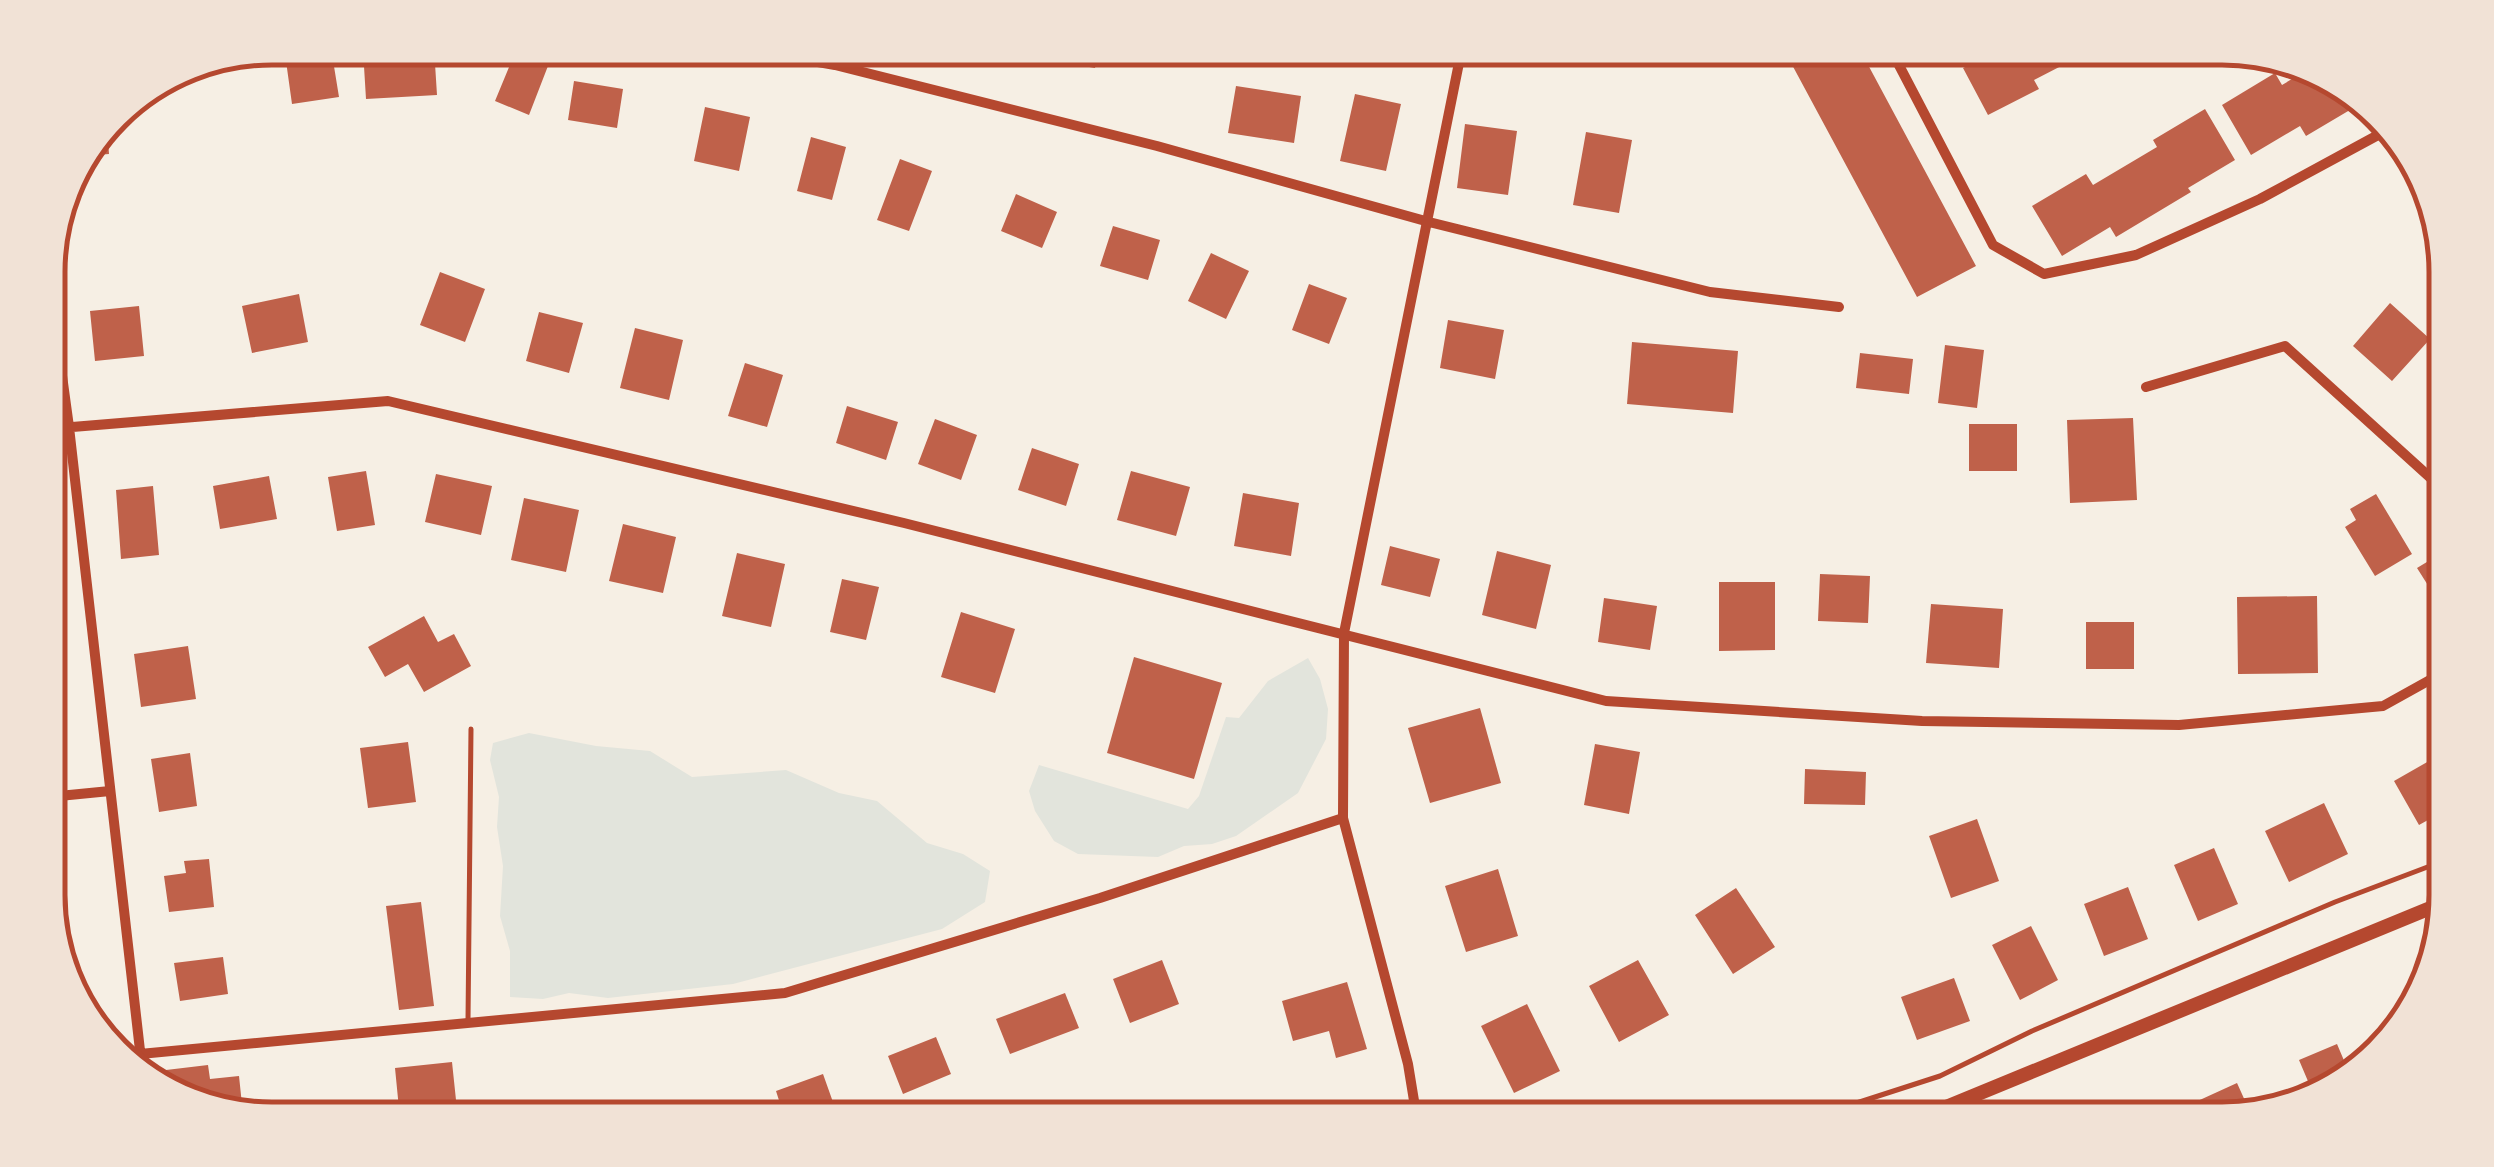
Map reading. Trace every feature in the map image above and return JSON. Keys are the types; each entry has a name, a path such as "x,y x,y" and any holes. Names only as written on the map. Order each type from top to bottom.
{"street":[{"path":"835,65 1710,292 1839,307"},
{"path":"1414,1102 1408,1064 1343,818 1344,633 1459,65"},
{"path":"1899,65 1993,245 2044,274 2136,255 2260,199 2377,136"},
{"path":"2146,387 2285,346 2429,476"},
{"path":"65,398 140,1054"},
{"path":"65,427 388,402 904,522 1606,701 1922,721 2179,725 2383,706 2429,680"},
{"path":"65,796 110,791"},
{"path":"140,1054 785,994 1100,898 1343,818"},
{"path":"1957,1102 2429,909"}],"lane":[{"path":"468,1022 471,729"}],"path":[{"path":"1860,1102 1940,1076 2032,1031 2429,866"}],"shaded area":[{"path":"1308,658 1320,679 1328,709 1326,739 1298,793 1236,836 1212,844 1184,846 1158,857 1078,854 1054,841 1035,811 1029,791 1039,765 1188,809 1199,796 1226,717 1239,718 1268,681"},
{"path":"529,733 596,746 650,751 692,777 786,770 839,793 877,801 927,843 963,854 990,871 985,902 942,929 733,984 608,998 569,993 543,999 510,997 510,951 500,916 503,866 497,827 499,797 490,760 493,743"}],"building":[{"path":"287,65 334,65 339,97 292,104"},
{"path":"364,65 435,65 437,95 366,99"},
{"path":"510,65 548,65 529,115 495,101"},
{"path":"1792,65 1868,65 1976,266 1917,297"},
{"path":"2063,65 2034,80 2039,89 1988,115 1963,68"},
{"path":"2275,73 2282,85 2293,78 2301,81 2350,110 2306,136 2300,126 2251,155 2222,105"},
{"path":"574,81 623,89 617,128 568,120"},
{"path":"1236,86 1301,96 1294,143 1228,133"},
{"path":"1355,94 1401,104 1386,171 1340,161"},
{"path":"705,107 750,117 739,171 694,161"},
{"path":"2205,109 2235,160 2116,237 2110,227 2062,256 2032,206 2086,174 2093,185 2157,147 2153,140"},
{"path":"1465,124 1517,131 1508,195 1457,188"},
{"path":"1586,132 1632,140 1619,213 1573,205"},
{"path":"811,137 846,147 832,200 797,191"},
{"path":"900,159 932,171 909,231 877,220"},
{"path":"1016,194 1057,212 1042,248 1001,231"},
{"path":"1113,226 1160,240 1148,280 1100,266"},
{"path":"1211,253 1249,271 1226,319 1188,301"},
{"path":"440,272 485,289 465,342 420,325"},
{"path":"1309,284 1347,298 1329,344 1292,330"},
{"path":"299,294 308,342 252,353 242,306"},
{"path":"2390,303 2429,338 2392,381 2353,346"},
{"path":"139,306 144,356 95,361 90,311"},
{"path":"539,312 583,323 569,373 526,361"},
{"path":"1448,320 1504,330 1495,379 1440,368"},
{"path":"635,328 683,340 669,400 620,388"},
{"path":"1632,342 1738,351 1733,413 1627,404"},
{"path":"1945,345 1984,350 1977,408 1938,403"},
{"path":"1860,353 1913,359 1909,394 1856,388"},
{"path":"745,363 783,375 767,427 728,416"},
{"path":"847,406 898,422 886,460 836,443"},
{"path":"2133,418 2137,500 2070,503 2067,420"},
{"path":"935,419 977,435 961,480 918,464"},
{"path":"1969,424 2017,424 2017,471 1969,471"},
{"path":"1032,448 1079,464 1066,506 1018,490"},
{"path":"366,471 375,525 337,531 328,477"},
{"path":"1131,471 1190,487 1176,536 1117,520"},
{"path":"436,474 492,486 481,535 425,522"},
{"path":"269,476 277,519 220,529 213,486"},
{"path":"153,486 159,555 121,559 116,490"},
{"path":"1243,493 1299,503 1291,556 1234,546"},
{"path":"2376,494 2412,554 2375,576 2345,527 2356,520 2350,509"},
{"path":"524,498 579,510 566,572 511,560"},
{"path":"623,524 676,537 663,593 609,581"},
{"path":"1390,546 1440,559 1430,597 1381,585"},
{"path":"1497,551 1551,565 1536,629 1482,615"},
{"path":"737,553 785,564 771,627 722,616"},
{"path":"2429,561 2429,587 2417,568"},
{"path":"1820,574 1870,576 1868,623 1818,621"},
{"path":"842,579 879,587 866,640 830,632"},
{"path":"1719,582 1775,582 1775,650 1719,651"},
{"path":"2317,596 2318,673 2238,674 2237,597"},
{"path":"1604,598 1657,606 1650,650 1598,642"},
{"path":"1931,604 2003,609 1999,668 1926,663"},
{"path":"961,612 1015,629 995,693 941,677"},
{"path":"424,616 438,642 454,634 471,666 424,692 408,664 385,677 368,647"},
{"path":"2086,622 2134,622 2134,669 2086,669"},
{"path":"188,646 196,699 141,707 134,654"},
{"path":"1134,657 1222,683 1194,779 1107,753"},
{"path":"1480,708 1501,783 1430,803 1408,728"},
{"path":"408,742 416,802 368,808 360,748"},
{"path":"1595,744 1640,752 1629,814 1584,805"},
{"path":"190,753 197,806 159,812 151,759"},
{"path":"2429,761 2429,819 2419,825 2394,781"},
{"path":"1805,769 1866,772 1865,805 1804,804"},
{"path":"2324,803 2348,854 2289,882 2265,831"},
{"path":"1977,819 1999,881 1951,898 1929,836"},
{"path":"2214,848 2238,904 2198,921 2174,865"},
{"path":"209,859 214,907 169,912 164,876 186,873 184,861"},
{"path":"1498,869 1518,936 1466,952 1445,886"},
{"path":"2128,887 2148,939 2104,956 2084,904"},
{"path":"1736,888 1775,947 1733,974 1695,915"},
{"path":"421,902 434,1006 399,1010 386,906"},
{"path":"2031,926 2058,980 2020,1000 1992,945"},
{"path":"223,957 228,994 180,1001 174,963"},
{"path":"1162,960 1179,1004 1130,1023 1113,979"},
{"path":"1638,960 1669,1015 1619,1042 1589,986"},
{"path":"1954,978 1970,1021 1917,1040 1901,997"},
{"path":"1347,982 1367,1049 1336,1058 1329,1031 1293,1041 1282,1001"},
{"path":"1065,993 1079,1028 1010,1054 996,1019"},
{"path":"1527,1004 1560,1071 1514,1093 1481,1026"},
{"path":"936,1037 951,1074 903,1094 888,1056"},
{"path":"2337,1044 2344,1062 2309,1083 2299,1060"},
{"path":"452,1062 456,1102 398,1102 395,1068"},
{"path":"208,1065 210,1079 239,1076 241,1099 193,1086 166,1070"},
{"path":"823,1074 833,1102 780,1102 776,1091"},
{"path":"2237,1083 2245,1101 2235,1102 2195,1102"}]}
